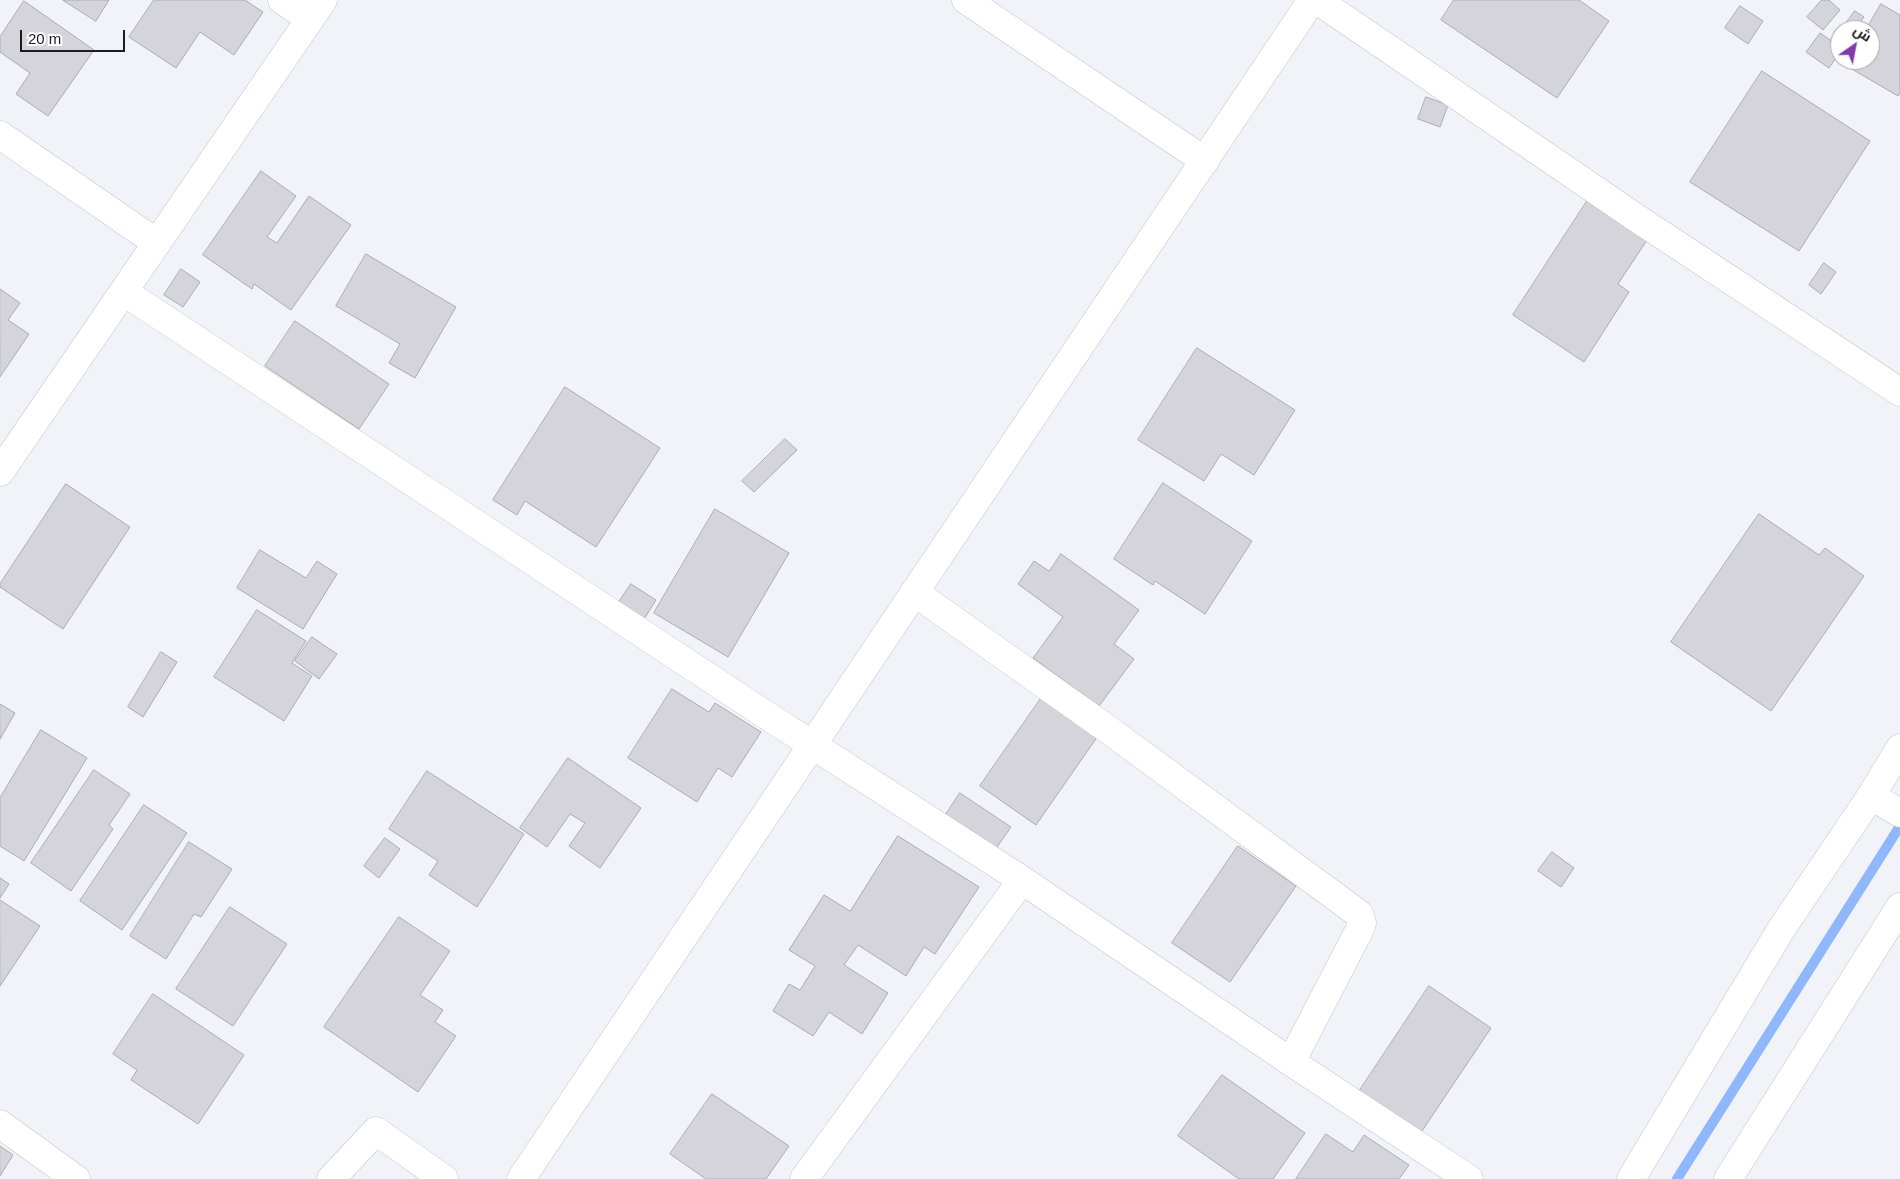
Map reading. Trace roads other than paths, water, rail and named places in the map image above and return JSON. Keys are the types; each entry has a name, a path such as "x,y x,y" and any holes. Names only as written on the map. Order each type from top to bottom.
{"street":[{"path":"3,460 124,292 317,9 282,0"},
{"path":"966,0 1204,160"},
{"path":"521,1179 1312,0"},
{"path":"1317,0 1646,224 1900,392"},
{"path":"0,135 157,244"},
{"path":"124,292 812,745 1022,880 1291,1062 1469,1179"},
{"path":"914,592 1106,728 1359,914 1362,923 1359,931 1291,1062"},
{"path":"1631,1179 1782,928 1871,796 1900,748"},
{"path":"1871,796 1900,813"},
{"path":"804,1179 1022,880"},
{"path":"1728,1179 1900,908"},
{"path":"0,1124 76,1179"},
{"path":"331,1179 376,1131 444,1179"}],"waterway":[{"path":"1677,1179 1900,826"}]}
